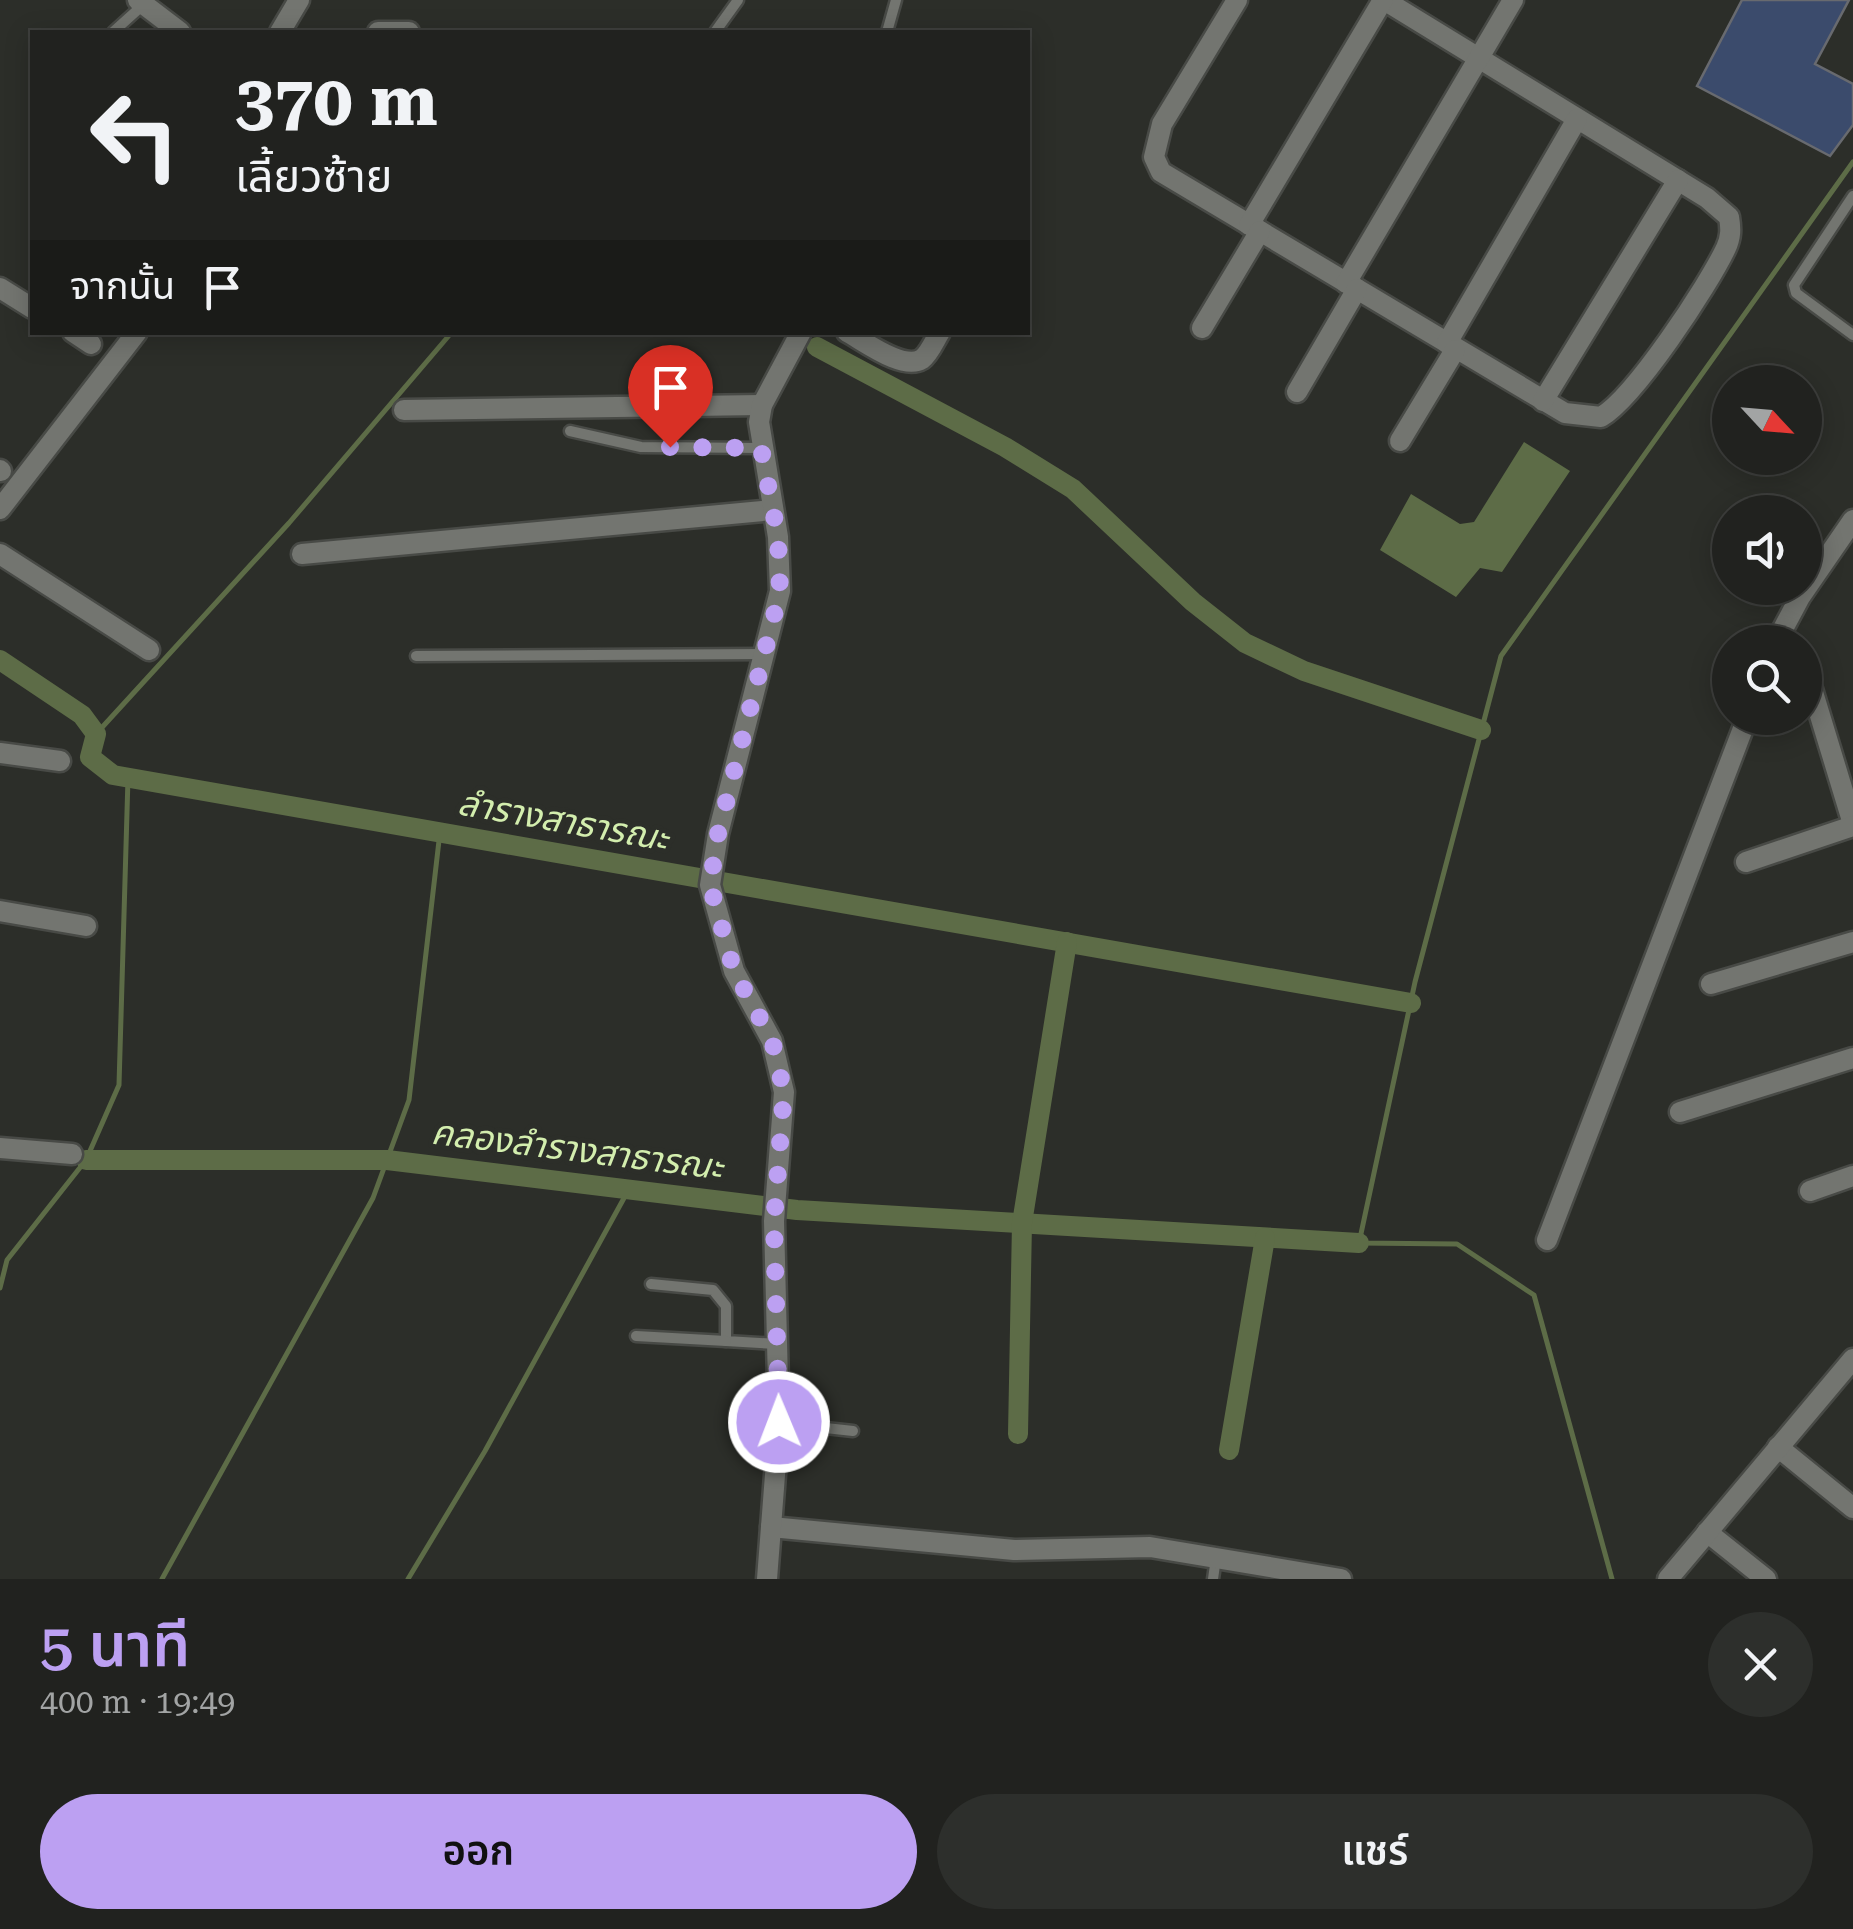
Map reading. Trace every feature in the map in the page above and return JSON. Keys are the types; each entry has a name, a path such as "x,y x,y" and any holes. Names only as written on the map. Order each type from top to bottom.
{"street":[{"path":"281,30 299,0"},
{"path":"1202,328 1254,228 1384,0 1678,180 1729,218 1728,246 1615,408 1600,417 1565,414 1543,400 1451,346 1254,228 1160,172 1154,157 1162,124 1236,0"},
{"path":"1297,392 1351,286 1513,0"},
{"path":"141,2 177,30"},
{"path":"1400,441 1578,119"},
{"path":"1543,400 1678,180"},
{"path":"0,288 30,306"},
{"path":"0,509 135,335"},
{"path":"767,1579 779,1422 774,1222 784,1092 772,1040 734,971 711,875 766,654 781,562 761,448 762,405 799,335"},
{"path":"853,335 902,360 914,362 923,359 938,335"},
{"path":"404,410 762,405"},
{"path":"302,554 773,510"},
{"path":"1785,625 1853,520"},
{"path":"0,554 149,650"},
{"path":"1746,862 1853,825 1822,722"},
{"path":"1547,1240 1740,735"},
{"path":"0,753 60,761"},
{"path":"0,910 86,926"},
{"path":"1711,984 1853,942"},
{"path":"1680,1112 1853,1058"},
{"path":"0,1148 72,1154"},
{"path":"1810,1190 1853,1176"},
{"path":"1668,1579 1852,1361"},
{"path":"1778,1447 1853,1508"},
{"path":"771,1527 1014,1550 1150,1547 1214,1569 1341,1579"},
{"path":"1707,1532 1766,1579"}],"lane":[{"path":"716,30 738,0"},
{"path":"888,30 896,0"},
{"path":"114,30 141,2"},
{"path":"1853,196 1794,285 1796,293 1853,335"},
{"path":"570,431 640,447 761,448"},
{"path":"416,656 766,654"},
{"path":"651,1284 714,1290 726,1306 726,1341"},
{"path":"636,1336 777,1344"},
{"path":"779,1422 853,1431"}],"shaded area":[{"path":"1524,442 1570,471 1502,572 1480,568 1456,597 1380,550 1411,494 1460,524 1474,522"}],"building":[{"path":"1742,0 1849,0 1815,64 1853,84 1853,125 1830,156 1697,86"}],"waterway":[{"path":"1612,1579 1534,1295 1457,1244 1359,1243 1415,982 1501,656 1853,162"},
{"path":"96,734 289,523 449,335"},
{"path":"817,347 1005,447 1073,489 1193,602 1245,643 1304,671 1481,730"},
{"name":"ลำรางสาธารณะ","path":"0,660 82,715 96,734 90,757 113,775 1411,1003"},
{"path":"0,1288 7,1260 86,1160 119,1085 128,778"},
{"path":"162,1579 373,1198 409,1100 440,832"},
{"path":"1018,1434 1022,1223 1067,942"},
{"name":"คลองลำรางสาธารณะ","path":"86,1160 387,1160 797,1210 1359,1243"},
{"path":"408,1579 485,1451 629,1189"},
{"path":"1229,1450 1265,1238"}],"route":[{"path":"670,447 761,448 781,562 780,592 718,834 710,885 715,915 734,971 772,1040 784,1092 774,1222 779,1422"}]}
